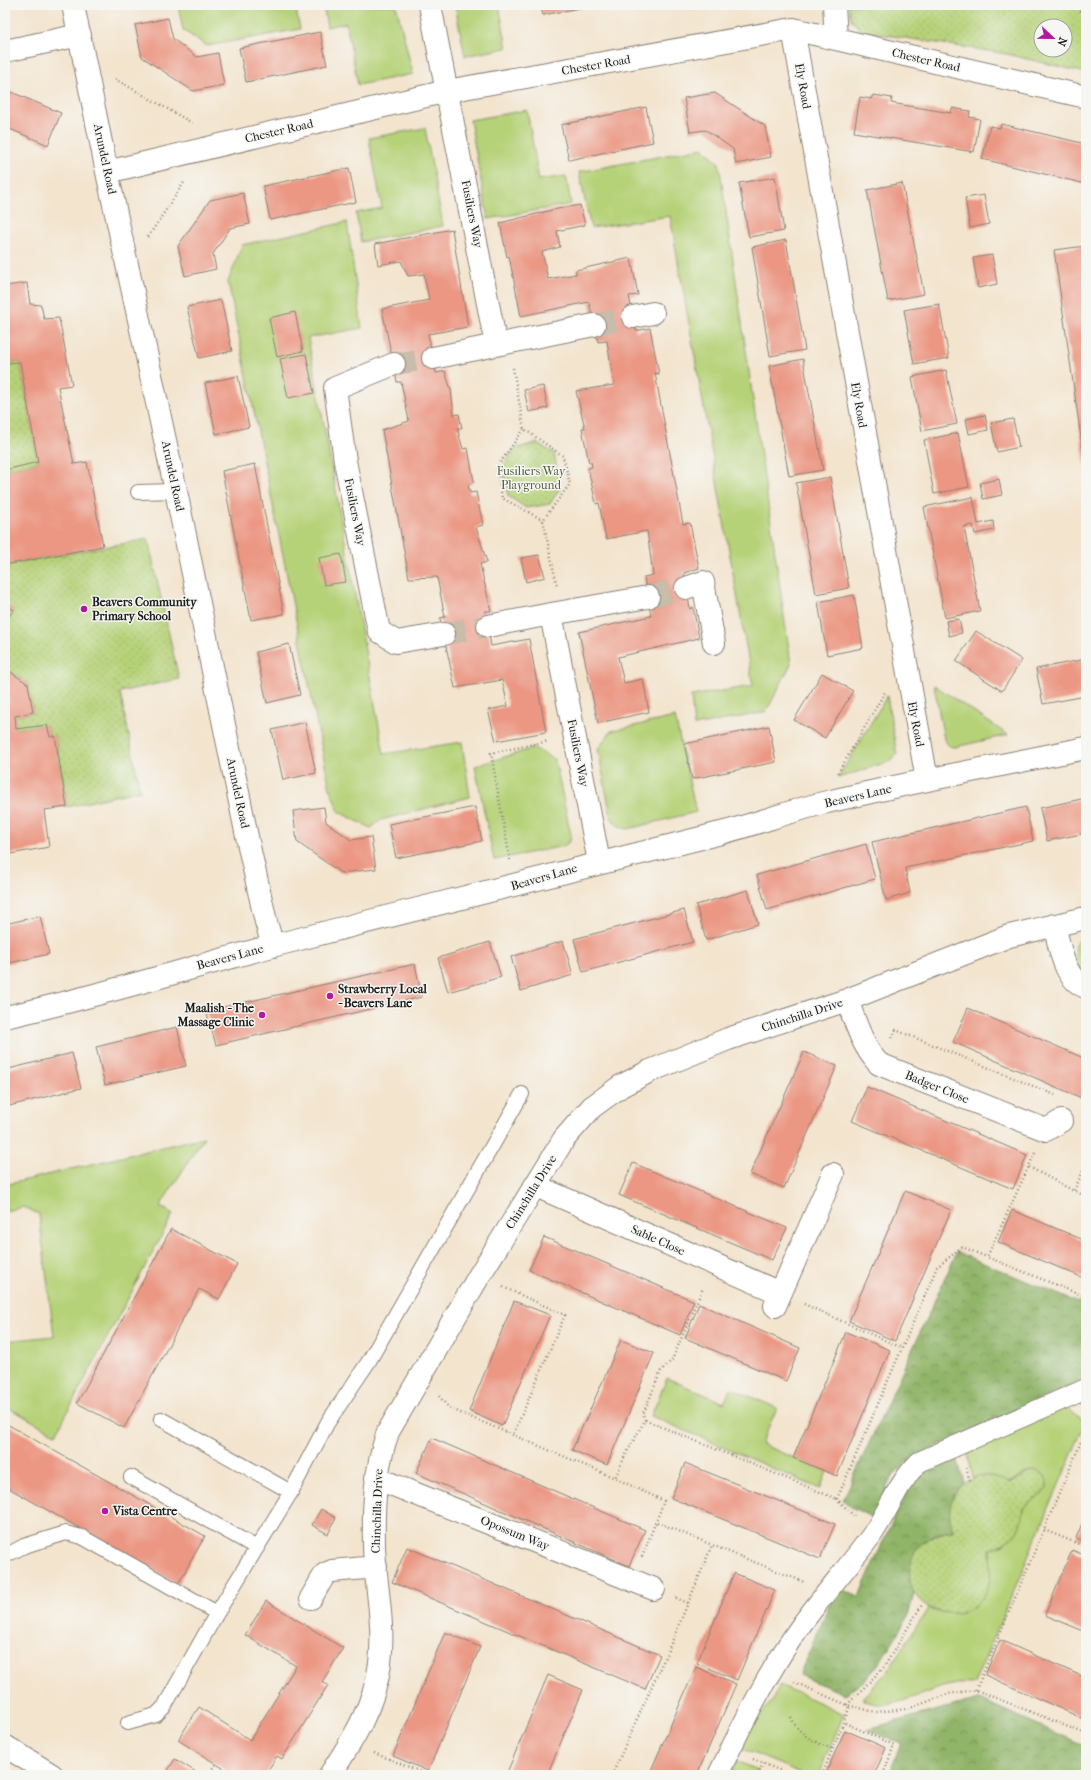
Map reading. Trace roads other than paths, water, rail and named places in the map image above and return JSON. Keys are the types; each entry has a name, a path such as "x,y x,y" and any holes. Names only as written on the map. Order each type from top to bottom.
{"street":[{"name":"Arundel Road","path":"73,5 250,851 273,946"},
{"name":"Fusiliers Way","path":"430,5 447,91 502,344"},
{"path":"834,5 836,39"},
{"name":"Chester Road","path":"107,172 447,91 793,29 1086,97"},
{"name":"Ely Road","path":"793,29 904,659 927,780"},
{"path":"5,51 80,35"},
{"path":"433,358 594,325"},
{"name":"Fusiliers Way","path":"394,364 335,388 345,461 379,631 396,642 444,634"},
{"path":"686,588 703,582 714,643"},
{"path":"488,626 648,597"},
{"name":"Fusiliers Way","path":"557,613 575,736 599,862"},
{"name":"Beavers Lane","path":"5,1017 44,1008 273,946 515,886 599,862 724,832 821,804 927,780 1086,748"},
{"name":"Chinchilla Drive","path":"330,1775 351,1743 370,1706 380,1663 381,1616 374,1546 376,1478 380,1454 388,1432 422,1371 479,1276 564,1139 592,1107 620,1086 650,1071 728,1039 847,1000 1009,936 1086,918"},
{"path":"1054,925 1068,971 1073,979 1086,988"},
{"name":"Badger Close","path":"847,1000 864,1043 870,1054 879,1064 1054,1126"},
{"name":"Sable Close","path":"536,1186 713,1264 778,1299 833,1174"},
{"path":"718,1775 730,1749 771,1672 802,1624 872,1534 900,1483 919,1462 1086,1389"},
{"name":"Opossum Way","path":"376,1478 654,1589"},
{"path":"311,1598 325,1574 332,1571 376,1567"},
{"path":"5,1746 52,1775"}],"lane":[{"path":"138,492 176,492"},
{"path":"128,1723 156,1716 164,1707 217,1613 291,1492 328,1422 369,1361 522,1094"},
{"path":"161,1419 291,1492"},
{"path":"131,1477 257,1548"},
{"path":"5,1556 24,1546 66,1533 82,1537 217,1613"}],"tunnel":[{"path":"594,325 633,317"},
{"path":"394,364 433,358"},
{"path":"648,597 686,588"},
{"path":"444,634 488,626"}],"place":[{"name":"Beavers Community Primary School","path":"84,609"},
{"name":"Strawberry Local - Beavers Lane","path":"330,996"},
{"name":"Maalish - The Massage Clinic","path":"262,1015"},
{"name":"Vista Centre","path":"105,1511"}],"park label":[{"name":"Fusiliers Way Playground","path":"531,478"}]}
